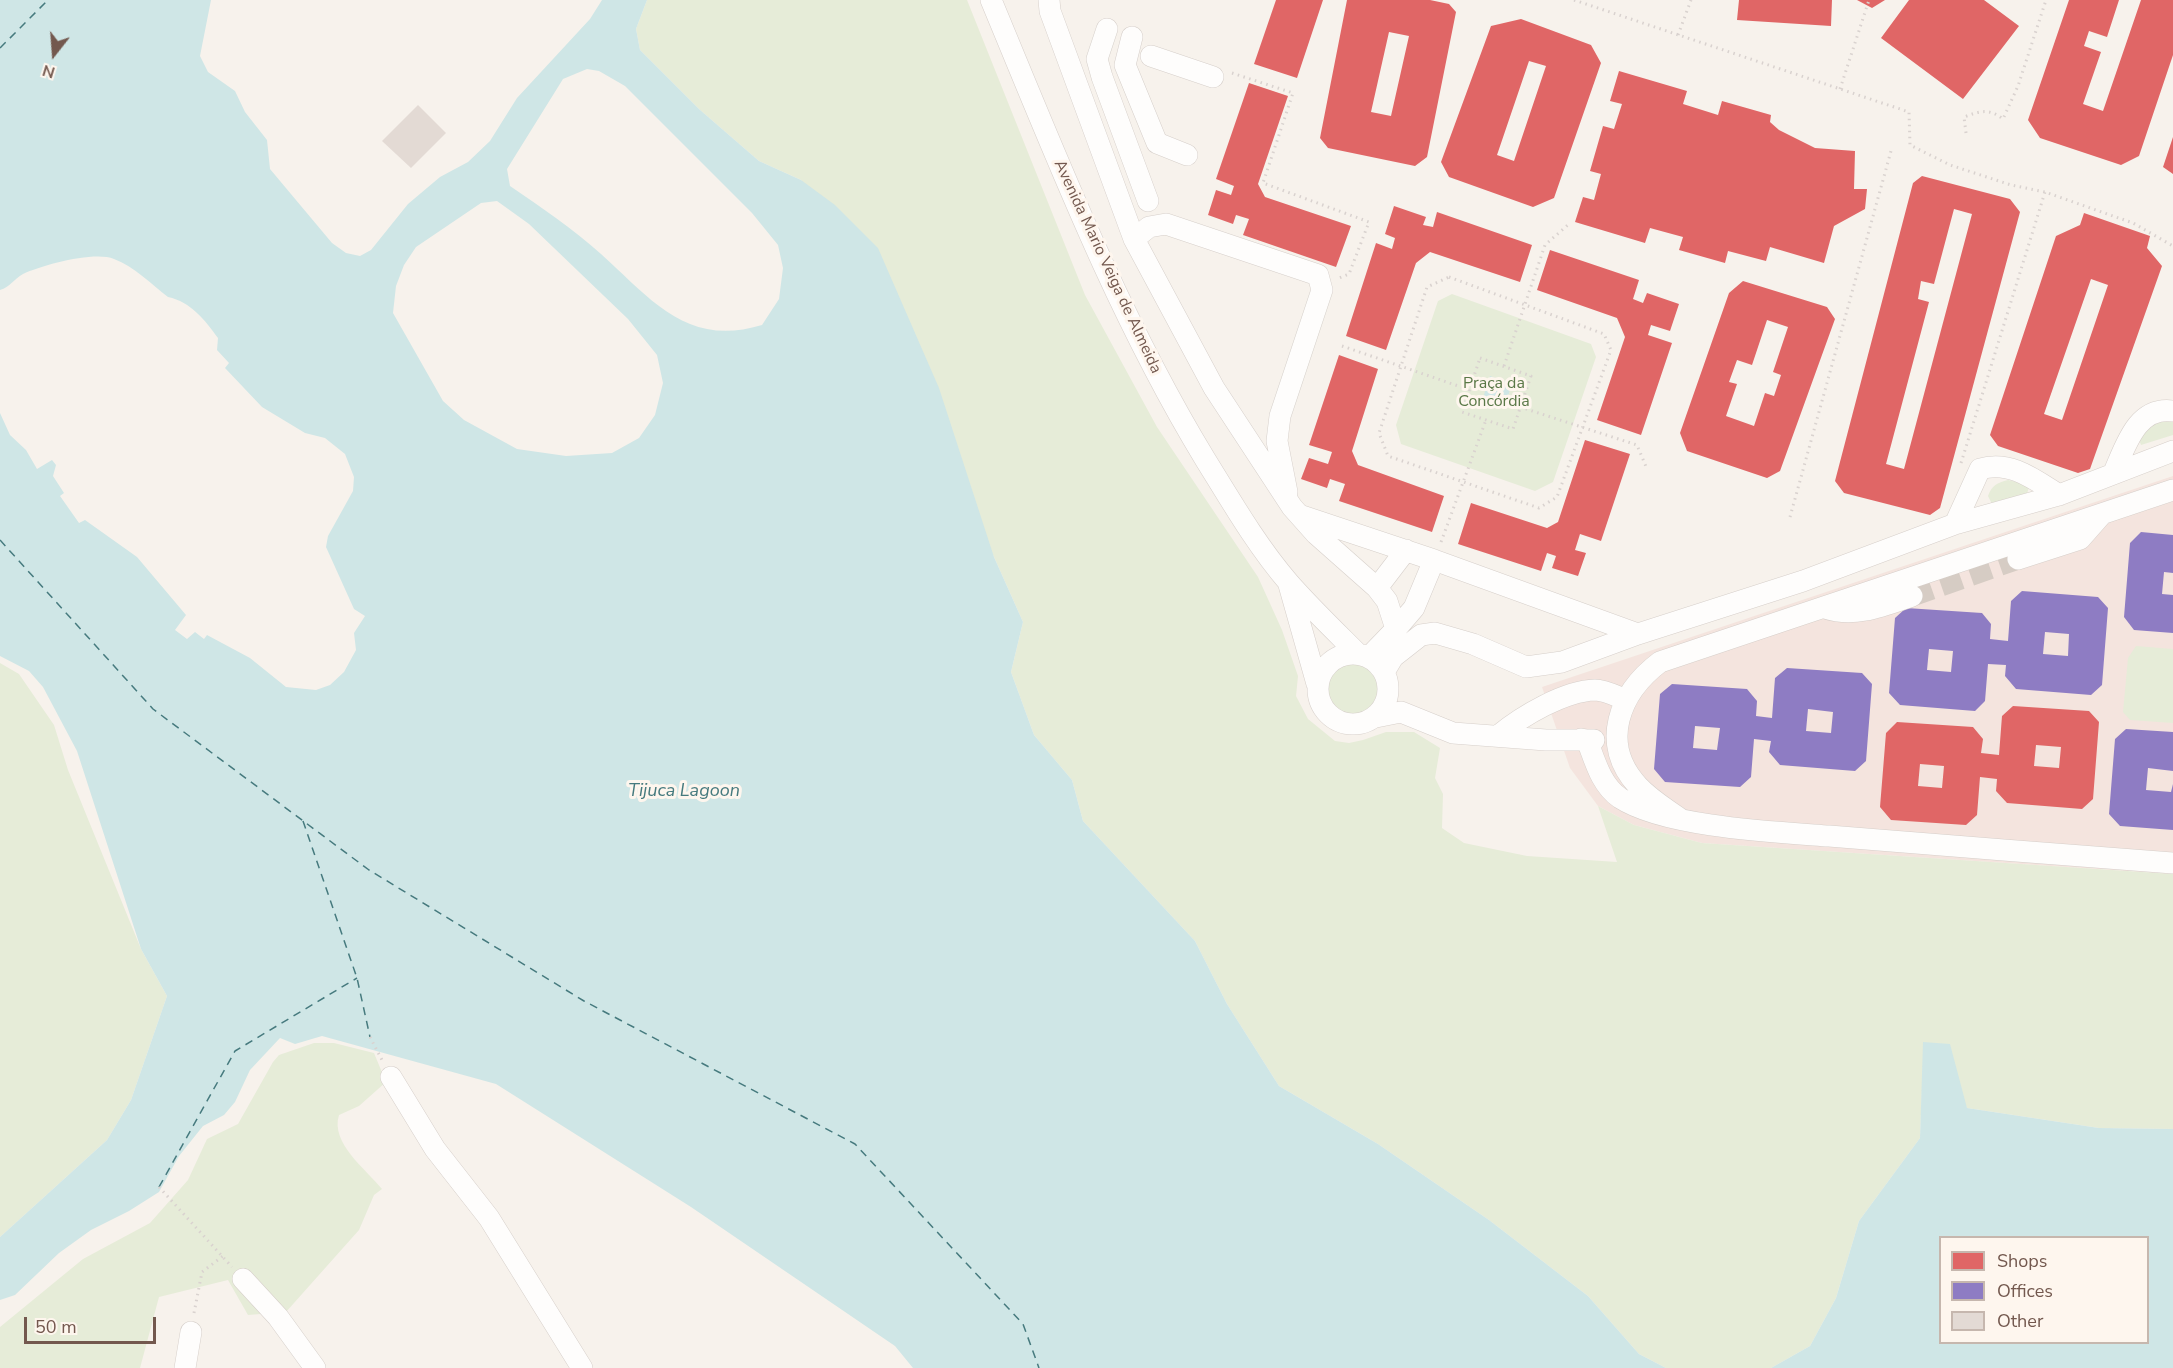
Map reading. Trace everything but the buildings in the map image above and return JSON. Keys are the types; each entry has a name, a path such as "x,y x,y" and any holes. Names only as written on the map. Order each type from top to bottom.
{"street":[{"name":"Avenida Mario Veiga de Almeida","path":"991,0 1088,234 1130,324 1175,409 1229,498 1288,582 1364,656"},
{"path":"1049,0 1050,11 1134,239 1214,388 1294,508 1377,588 1387,601 1396,629"},
{"path":"1107,29 1097,59 1148,201"},
{"path":"1132,37 1125,66 1157,143 1187,155"},
{"path":"1151,57 1220,74"},
{"path":"1134,239 1149,227 1166,224 1318,275 1322,290 1280,416 1277,441 1294,508"},
{"path":"2114,472 2130,434 2146,415 2161,409 2173,411"},
{"path":"1376,717 1387,701 1386,677 1394,657 1421,635 1435,633 1473,644 1526,667 1562,662 1638,634 1803,581 1955,524 2059,495 2173,451"},
{"path":"1955,524 1973,478 1980,469 1987,466 2010,467 2059,495"},
{"path":"1679,818 1638,786 1624,768 1616,742 1621,712 1626,700 1639,678 1660,662 1768,628 1822,607 2173,490"},
{"path":"1294,508 1638,634"},
{"path":"2018,559 2080,539 2102,514"},
{"path":"1377,588 1406,550"},
{"path":"1434,560 1414,608 1396,629 1364,656 1336,658 1321,674 1317,684 1318,697 1330,717 1353,725 1401,712 1453,733 1499,735 1546,741 1581,739 1600,741 1618,735"},
{"name":"Avenida Mario Veiga de Almeida","path":"1288,582 1317,684"},
{"path":"1822,607 1847,613 1867,611 1912,596"},
{"path":"1364,656 1386,677 1418,717"},
{"path":"1499,735 1521,717 1571,696 1595,690 1626,700"},
{"path":"1581,739 1587,740 1607,786 1618,797 1629,803 1679,818 1775,832 2173,863"},
{"path":"392,1077 435,1149 489,1218 582,1368"},
{"path":"243,1279 279,1317 315,1368"},
{"path":"184,1368 191,1332"}],"path":[{"path":"1574,0 1910,112 1910,145 1950,165 2012,185 2044,192 2133,223 2173,246"},
{"path":"1678,36 1690,0"},
{"path":"1840,89 1869,0"},
{"path":"1966,133 1964,117 1983,110 1994,112 2003,120 2018,86 2046,0"},
{"path":"1220,74 1293,93 1263,183 1369,222 1349,274 1321,281"},
{"path":"1790,517 1890,151"},
{"path":"1960,463 2044,192"},
{"path":"1504,366 1545,245 1570,223"},
{"path":"1449,278 1524,305 1604,334 1611,350 1557,497 1539,508 1388,456 1379,433 1427,287 1449,278"},
{"path":"1342,346 1470,390"},
{"path":"1480,358 1504,366 1531,376 1512,429 1462,412 1480,358"},
{"path":"1520,407 1636,445 1647,469"},
{"path":"1434,560 1465,482 1486,420"},
{"path":"370,1037 392,1077"},
{"path":"159,1187 243,1279"},
{"path":"191,1332 202,1272 223,1256"}],"shaded area":[{"path":"2173,476 2173,874 1702,843 1634,825 1598,806 1570,768 1542,687"}],"green space":[{"path":"647,0 967,0 1085,295 1157,427 1258,577 1282,630 1298,676 1296,696 1308,719 1335,741 1349,743 1386,732 1414,732 1440,748 1435,778 1443,794 1442,828 1464,843 1527,856 1617,862 1598,806 1634,825 1702,843 2173,874 2173,1129 2099,1128 1967,1108 1924,1042 1920,1138 1859,1221 1836,1298 1810,1346 1771,1368 1666,1368 1639,1354 1588,1296 1489,1220 1378,1144 1279,1086 1227,1004 1195,941 1083,821 1072,780 1034,735 1011,672 1023,622 994,557 801,180 759,161 699,109 640,50 636,29"},
{"name":"Praça da Concórdia","path":"1452,294 1591,344 1596,357 1553,482 1535,491 1401,444 1396,425 1438,301"},
{"path":"2152,421 2173,422 2173,435 2141,445 2139,439"},
{"path":"2008,480 2030,485 2026,496 1992,504 1988,496 1991,489 1998,483"},
{"path":"2136,646 2173,649 2173,723 2130,720 2123,712 2128,658"},
{"path":"0,663 19,674 54,725 68,770 141,949 167,996 131,1100 107,1140 0,1237"},
{"path":"1352,664 1366,668 1374,676 1378,690 1374,704 1366,712 1352,716 1338,712 1330,704 1326,690 1330,676 1338,668"},
{"path":"314,1043 334,1043 374,1053 386,1082 359,1106 339,1115 338,1125 344,1145 382,1189 374,1195 359,1230 286,1312 248,1315 228,1280 159,1297 140,1368 0,1368 0,1327 83,1259 150,1223 188,1180 207,1139 238,1124 279,1055"}],"water":[{"name":"Tijuca Lagoon","path":"0,0 211,0 200,56 208,72 235,91 245,112 267,140 270,169 332,243 346,253 360,256 371,250 408,204 440,177 468,162 490,141 517,98 590,19 602,0 647,0 636,29 640,50 699,109 759,161 801,180 835,205 878,248 939,388 994,557 1023,622 1011,672 1034,735 1072,780 1083,821 1195,941 1227,1004 1279,1086 1378,1144 1489,1220 1588,1296 1639,1354 1666,1368 913,1368 895,1346 691,1207 496,1084 322,1036 295,1044 280,1038 250,1070 235,1102 224,1115 203,1126 179,1156 159,1192 129,1211 91,1230 59,1253 15,1295 0,1300 0,1237 107,1140 131,1100 167,996 141,949 77,751 43,687 29,671 0,656 0,413 10,435 26,450 37,469 52,460 56,465 53,476 64,493 60,496 79,523 85,520 137,557 186,615 175,630 187,639 195,632 204,639 207,635 250,658 286,687 316,690 330,685 344,672 356,650 354,633 365,616 354,609 326,547 328,536 353,491 354,477 345,454 325,438 305,433 262,407 225,368 229,363 217,350 218,338 197,313 184,303 168,297 129,266 105,257 68,260 43,267 23,274 0,290","holes":["587,69 599,71 625,86 752,213 778,245 783,268 779,299 762,325 736,330 712,330 691,325 672,315 579,236 510,186 507,169 563,79","497,201 529,224 628,319 657,355 663,383 655,415 639,438 612,453 566,456 517,449 464,420 443,401 393,313 396,286 404,265 416,247 481,203"]},
{"path":"1490,376 1512,384 1504,408 1482,401"},
{"path":"1923,1042 1950,1044 1967,1108 2099,1128 2173,1129 2173,1368 1771,1368 1810,1346 1836,1298 1859,1221 1920,1138"}],"ferry route":[{"path":"0,48 48,0"},
{"path":"0,540 153,709 369,870 584,1001 855,1144 1023,1324 1039,1368"},
{"path":"303,821 357,978 370,1037"},
{"path":"159,1187 235,1051 357,978"}],"tunnel":[{"path":"1912,596 2018,559"}]}
